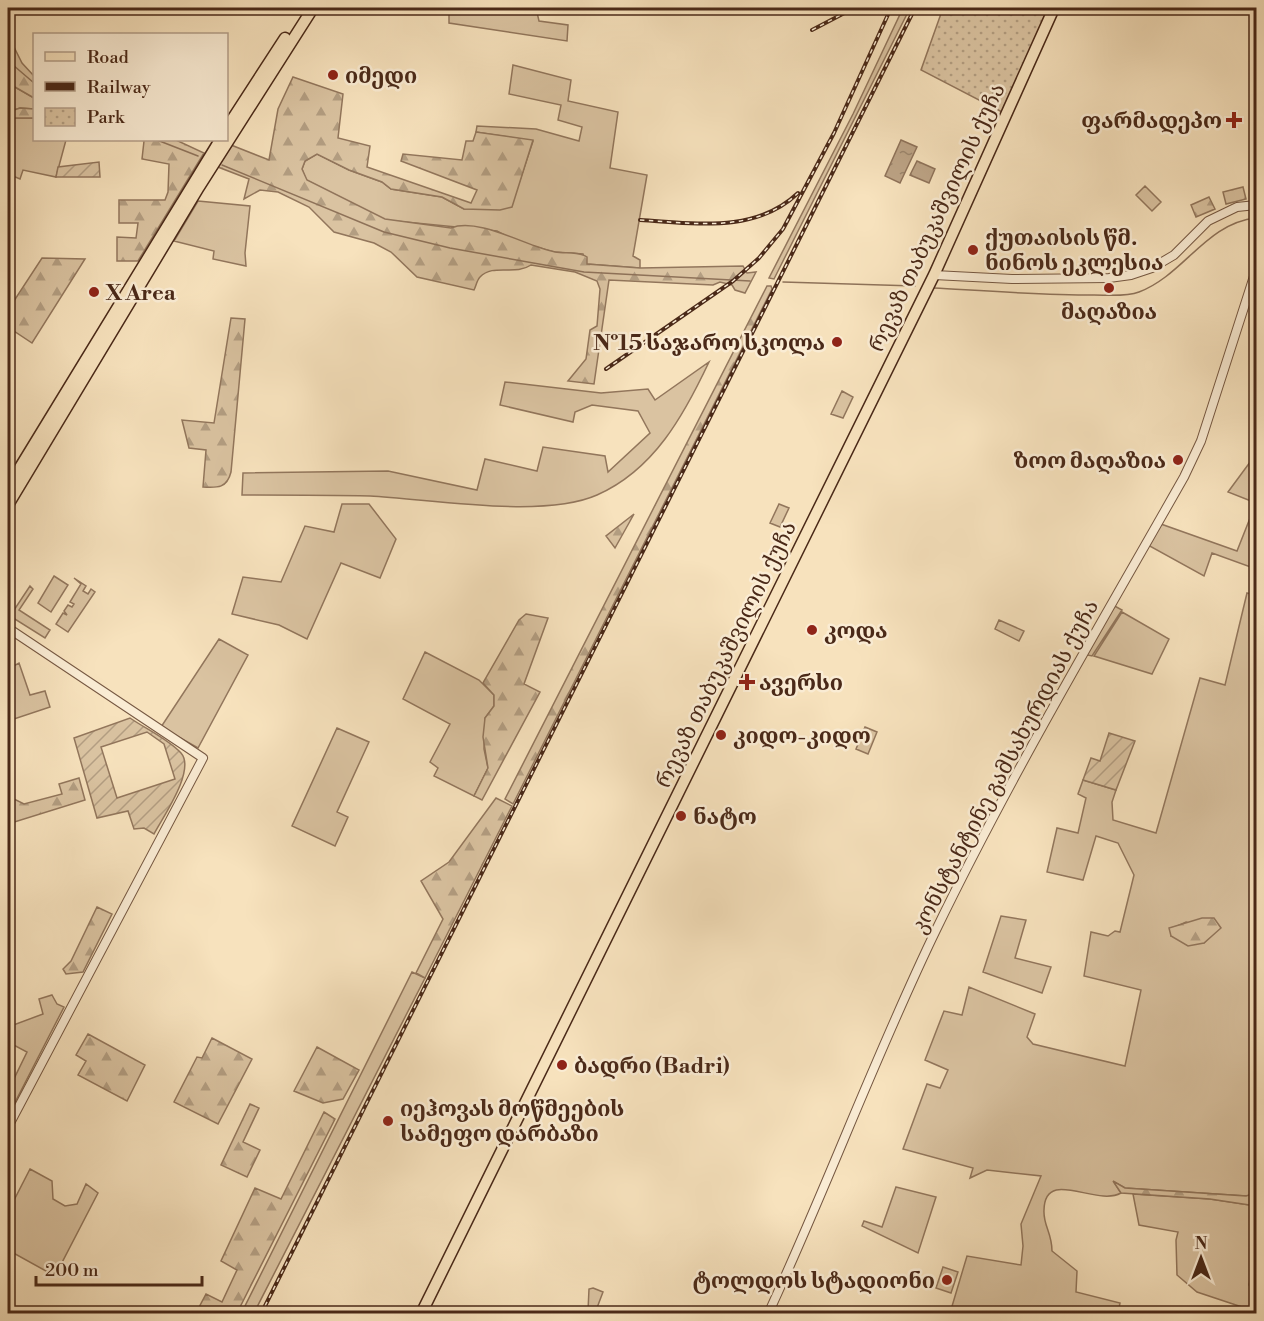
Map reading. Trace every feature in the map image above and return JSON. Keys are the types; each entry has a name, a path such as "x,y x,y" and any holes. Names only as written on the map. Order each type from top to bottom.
{"main road":[{"path":"228,126 304,8"},
{"path":"228,135 313,8"},
{"name":"რევაზ თაბუკაშვილის ქუჩა","path":"421,1314 934,275 1054,8"},
{"path":"215,154 220,141"},
{"path":"8,488 224,141"},
{"path":"8,505 206,168"}],"street":[{"path":"934,275 1053,279 1131,275 1152,268 1174,255 1208,221 1237,207 1257,206"},
{"name":"კონსტანტინე გამსახურდიას ქუჩა","path":"768,1314 934,934 972,855 1055,701 1184,477 1201,441 1257,270"},
{"path":"8,628 203,758 8,1127"}],"green space":[{"path":"374,8 536,8 539,21 568,25 567,41 449,23 449,14"},
{"path":"903,8 910,8 774,279 769,278 853,114"},
{"path":"943,8 1050,8 1002,112 921,70"},
{"path":"8,35 22,63 33,75 33,97 8,83"},
{"path":"513,65 571,80 568,101 618,112 610,168 647,175 633,256 640,260 640,268 586,264 583,254 555,252 517,242 497,231 385,220 306,180 302,169 305,161 317,154 349,170 382,182 391,189 442,197 464,209 511,207 533,141 476,132 477,126 536,129 579,141 582,127 558,120 561,105 509,94"},
{"path":"293,77 343,94 338,138 370,146 367,167 471,203 477,190 401,161 403,154 462,160 466,141 473,141 476,132 533,140 512,207 500,210 464,209 442,197 391,189 382,182 349,170 317,154 305,161 302,169 307,180 385,219 451,228 475,226 543,249 583,255 587,257 587,264 640,268 743,266 747,273 756,272 745,293 735,290 732,285 720,282 713,285 609,280 594,384 568,381 586,359 590,330 597,326 600,289 597,281 575,272 531,265 518,270 498,270 485,273 479,278 474,290 417,277 391,252 374,243 334,232 309,207 278,192 260,190 244,199 249,179 218,167 231,145 269,160 278,109"},
{"path":"8,83 33,97 33,109 20,108 8,112"},
{"path":"20,108 33,109 33,118 8,118 8,112"},
{"path":"8,118 33,118 33,141 66,141 56,177 23,170 20,179 8,174"},
{"path":"144,141 178,141 204,153 138,261 117,261 117,237 136,238 138,223 119,223 119,200 165,200 168,192 169,164 142,159"},
{"path":"99,162 100,177 56,177 58,167"},
{"path":"1145,186 1161,202 1152,211 1136,195"},
{"path":"1243,187 1246,199 1226,204 1223,192"},
{"path":"1209,197 1215,209 1196,217 1191,205"},
{"path":"198,201 250,206 245,253 246,266 213,259 214,251 174,241"},
{"path":"42,258 85,259 32,343 8,327 8,310"},
{"path":"767,286 771,286 772,289 513,804 505,799"},
{"path":"231,318 245,319 231,472 227,481 221,486 203,487 206,450 189,448 182,420 214,423"},
{"path":"709,362 678,421 651,456 617,484 597,495 574,502 518,507 370,496 242,495 243,473 388,471 477,490 485,459 537,471 543,447 605,456 608,472 650,433 638,411 592,405 575,412 573,422 500,405 505,382 601,393 648,389 655,400"},
{"path":"842,391 853,397 843,418 831,414"},
{"path":"1256,454 1256,503 1228,492"},
{"path":"1256,503 1256,569 1212,553 1204,576 1146,544 1158,523 1237,551"},
{"path":"342,504 369,504 396,539 380,578 341,563 307,639 279,625 232,614 243,577 281,582 305,526 334,532"},
{"path":"779,504 789,508 780,527 770,523"},
{"path":"634,514 615,548 606,536"},
{"path":"54,576 68,585 51,612 38,603"},
{"path":"74,578 86,586 83,591 88,594 91,589 95,592 68,632 56,624 63,613 67,615 64,611 68,605 72,607 74,604 70,602 81,584"},
{"path":"30,586 33,589 19,610 50,630 45,638 10,616"},
{"path":"1247,593 1256,595 1256,1193 1247,1196 1125,1188 1114,1182 1121,1193 1111,1196 1062,1189 1053,1191 1047,1197 1044,1210 1052,1251 1077,1271 1076,1292 1120,1303 1118,1313 950,1313 967,1256 1021,1265 1023,1246 1021,1224 1041,1176 987,1170 970,1178 973,1168 903,1149 927,1084 940,1088 948,1070 925,1060 944,1011 962,1015 969,987 1035,1014 1027,1037 1033,1044 1125,1066 1141,990 1084,976 1091,932 1108,936 1115,931 1120,932 1134,875 1118,843 1096,836 1083,880 1047,872 1057,828 1078,833 1086,798 1078,794 1083,780 1116,790 1112,802 1113,820 1156,833 1200,678 1225,685","holes":["1186,922 1213,933 1204,943 1171,936 1175,927"]},
{"path":"1111,604 1122,610 1092,656 1083,654"},
{"path":"1122,612 1169,639 1152,674 1094,656"},
{"path":"526,614 548,618 524,684 540,692 482,800 474,796 488,768 483,737 485,718 494,706 494,695 483,683 519,620"},
{"path":"999,620 1024,631 1019,641 995,629"},
{"path":"219,639 248,655 198,748 161,727"},
{"path":"425,652 479,680 494,695 494,706 485,718 484,749 488,768 474,796 434,776 438,768 430,762 450,724 403,699"},
{"path":"19,663 30,695 45,691 50,707 8,721 8,669"},
{"path":"130,718 181,753 185,761 181,782 154,834 144,828 134,829 128,811 97,818 74,738","holes":["147,732 164,744 175,779 117,798 101,747"]},
{"path":"865,727 877,732 868,754 856,749"},
{"path":"337,728 369,742 337,812 348,817 335,846 292,826"},
{"path":"1109,733 1135,741 1116,790 1083,780 1091,758 1100,761"},
{"path":"79,778 85,800 8,824 8,796 24,804 62,794 59,784"},
{"path":"496,798 512,806 425,978 416,973 443,919 421,881 449,862"},
{"path":"97,907 112,914 83,972 66,974 63,969 71,961"},
{"path":"1001,916 1026,920 1015,958 1051,967 1042,993 983,972"},
{"path":"1202,918 1214,918 1221,928 1204,943 1188,946 1171,936 1169,928"},
{"path":"412,972 425,978 254,1313 241,1314"},
{"path":"52,995 57,1004 64,1007 8,1116 8,1091 27,1052 8,1042 8,1027 43,1014 39,999"},
{"path":"88,1034 145,1065 127,1101 78,1075 86,1061 76,1055"},
{"path":"212,1038 252,1059 218,1124 174,1102 197,1057 202,1058"},
{"path":"317,1047 359,1070 343,1099 323,1103 294,1091"},
{"path":"250,1104 259,1108 243,1142 260,1150 247,1177 221,1165"},
{"path":"324,1112 335,1119 237,1313 196,1313 206,1294 222,1302 237,1270 221,1261 255,1188 281,1199"},
{"path":"30,1169 52,1181 53,1199 65,1206 77,1204 86,1184 98,1193 55,1276 8,1250 8,1212"},
{"path":"1113,1181 1125,1188 1246,1196 1256,1193 1256,1206 1210,1199 1121,1193"},
{"path":"896,1187 936,1197 918,1253 862,1226 864,1221 882,1227"},
{"path":"1133,1194 1210,1199 1256,1206 1256,1251 1249,1285 1256,1287 1256,1313 1240,1313 1242,1307 1197,1292 1177,1275 1176,1240 1178,1232 1139,1225"},
{"name":"ტოლდოს სტადიონი","path":"943,1267 958,1272 951,1293 936,1288"},
{"path":"593,1288 603,1292 595,1313 588,1311 589,1289"}],"water":[{"path":"901,140 917,147 900,183 885,176"},
{"path":"917,161 935,169 929,183 910,175"}],"waterway":[{"path":"8,56 13,65 33,82"},
{"path":"160,141 198,156"},
{"path":"222,165 384,232 450,248 584,272 750,281"},
{"path":"934,288 1054,294 1134,294 1169,274 1223,229 1238,222 1256,218"},
{"path":"783,282 915,286"}],"railway":[{"path":"812,30 854,8"},
{"path":"606,369 733,281 759,258 783,229 834,133 891,8"},
{"path":"261,1314 915,8"},
{"path":"640,220 702,224 743,220 763,215 781,206 798,193"}],"place":[{"name":"იმედი","path":"333,75"},
{"name":"ფარმადეპო","path":"1234,120"},
{"name":"ქუთაისის წმ. ნინოს ეკლესია","path":"973,250"},
{"name":"მაღაზია","path":"1109,288"},
{"name":"X Area","path":"94,292"},
{"name":"№15 საჯარო სკოლა","path":"837,342"},
{"name":"ზოო მაღაზია","path":"1178,460"},
{"name":"კოდა","path":"812,630"},
{"name":"ავერსი","path":"747,682"},
{"name":"კიდო-კიდო","path":"721,735"},
{"name":"ნატო","path":"681,816"},
{"name":"ბადრი (Badri)","path":"562,1065"},
{"name":"იეჰოვას მოწმეების სამეფო დარბაზი","path":"388,1121"},
{"name":"ტოლდოს სტადიონი","path":"947,1280"}]}
